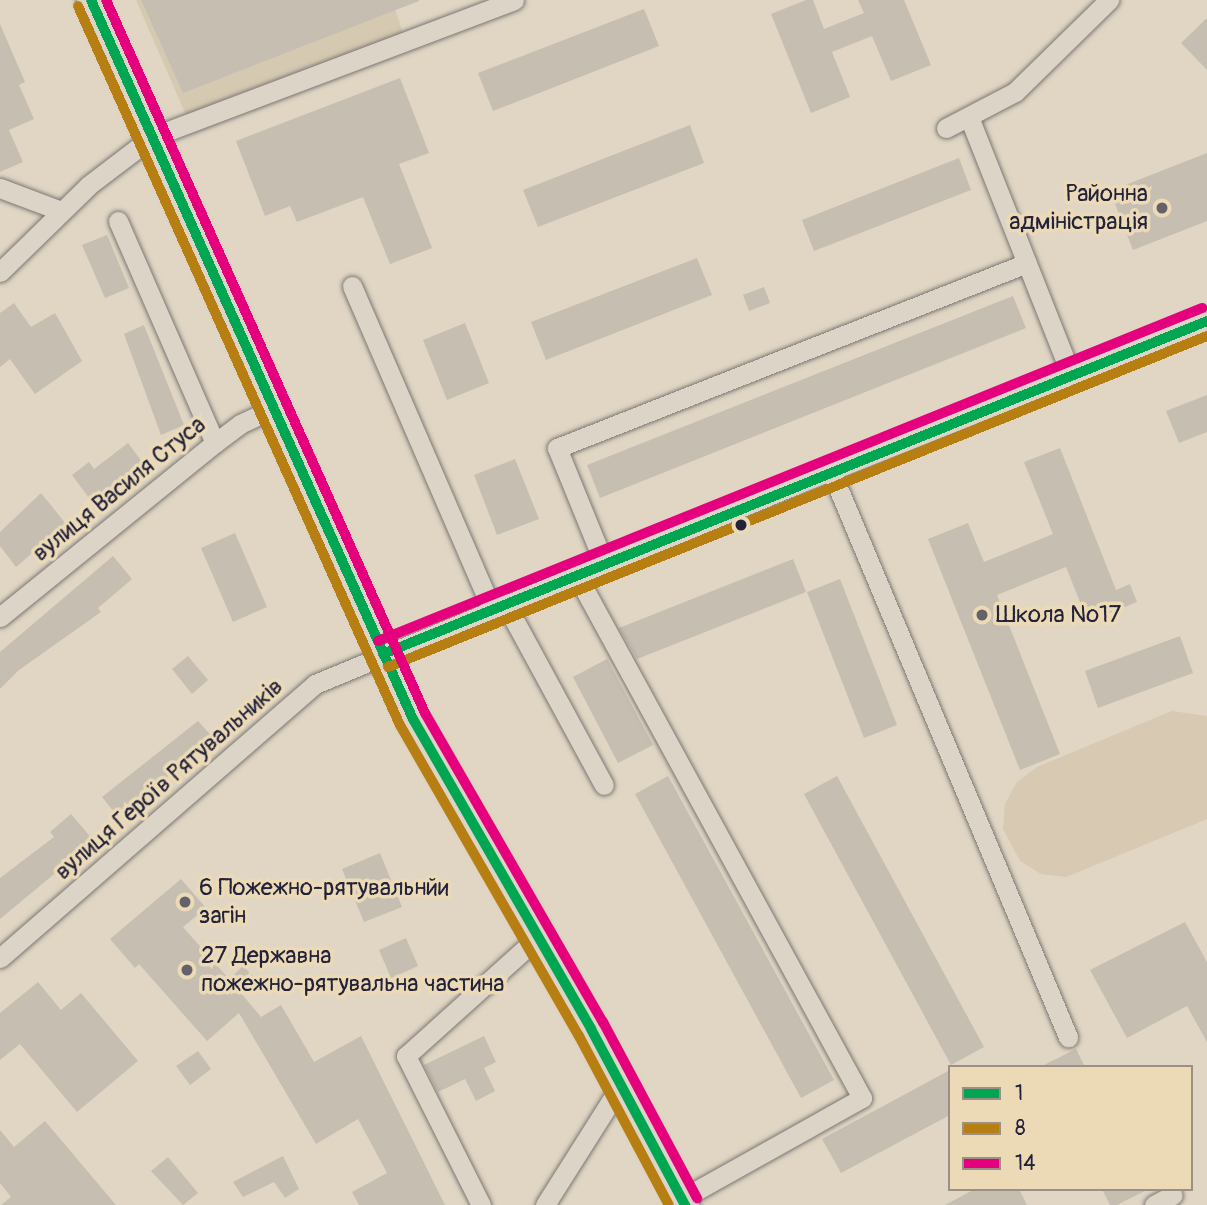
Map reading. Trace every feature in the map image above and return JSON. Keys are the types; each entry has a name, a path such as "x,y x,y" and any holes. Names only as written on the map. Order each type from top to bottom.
{"highway":[{"path":"91,0 413,719 621,1085 683,1202"}],"street":[{"path":"0,272 61,211 152,137 514,0"},
{"path":"946,128 1015,92 1109,0"},
{"path":"969,117 1071,375"},
{"path":"0,188 61,211"},
{"path":"118,221 215,443"},
{"path":"604,563 557,448 1027,263"},
{"path":"352,286 498,606 604,785"},
{"name":"вулиця Героїв Рятувальників","path":"0,958 315,684 576,574 1207,321"},
{"name":"вулиця Василя Стуса","path":"0,617 215,443 274,408"},
{"path":"831,471 1068,1037"},
{"path":"576,574 862,1098 683,1202"},
{"path":"481,1205 406,1056 538,937"},
{"path":"545,1205 621,1085"},
{"path":"1154,1205 1173,1195"}],"shaded area":[{"path":"136,0 392,0 404,36 186,115"},
{"path":"1172,711 1207,716 1207,819 1066,877 1041,874 1020,861 1003,829 1005,804 1017,782 1037,767"}],"building":[{"path":"141,0 419,0 419,1 183,93"},
{"path":"806,0 813,0 824,29 864,13 858,0 904,0 931,65 891,81 872,36 832,52 850,97 811,113 771,14"},
{"path":"644,9 659,46 493,111 478,73"},
{"path":"1207,18 1207,70 1181,43"},
{"path":"0,24 25,82 19,85 34,119 9,130 23,162 0,172"},
{"path":"400,78 429,153 399,164 432,248 390,264 363,197 297,222 290,206 265,216 236,141"},
{"path":"690,125 704,163 538,227 523,190"},
{"name":"Районна адміністрація","path":"1207,153 1207,221 1133,250 1110,191"},
{"path":"959,158 971,190 814,251 802,220"},
{"path":"107,235 129,288 105,298 82,245"},
{"path":"697,258 712,295 546,360 531,322"},
{"path":"764,287 770,303 749,311 743,295"},
{"path":"1013,296 1026,328 600,498 587,465"},
{"path":"14,303 31,327 55,313 82,361 35,394 10,359 0,367 0,313"},
{"path":"465,323 489,383 447,400 423,340"},
{"path":"144,325 184,425 161,435 124,334"},
{"path":"1207,395 1207,432 1179,443 1166,411"},
{"path":"128,443 143,463 92,502 72,475 89,462 94,469"},
{"name":"Школа №17","path":"1060,448 1116,590 1130,584 1137,602 1088,622 1066,567 997,595 1060,754 1020,770 928,539 968,523 984,562 1053,534 1024,462"},
{"path":"515,459 539,519 497,535 474,475"},
{"path":"41,493 66,524 16,567 0,546 0,532"},
{"path":"235,533 267,607 233,622 201,548"},
{"path":"113,556 132,579 98,608 101,612 19,670 0,689 0,652"},
{"path":"793,559 806,592 637,659 619,628"},
{"path":"840,579 897,725 864,738 807,592"},
{"path":"1180,636 1193,673 1098,708 1085,671"},
{"path":"188,656 208,680 192,694 172,669"},
{"path":"607,659 653,745 618,763 573,677"},
{"path":"198,721 214,739 118,817 102,797"},
{"path":"668,776 834,1080 801,1098 635,794"},
{"path":"837,776 984,1047 951,1065 804,794"},
{"path":"71,814 94,841 0,919 0,878 54,837 50,832"},
{"path":"380,853 402,907 364,922 342,869"},
{"path":"181,879 206,908 183,927 229,979 243,966 255,978 240,992 261,1017 281,1005 314,1062 361,1036 445,1205 359,1205 352,1192 387,1173 358,1119 316,1144 239,1013 207,1041 139,964 135,968 110,939"},
{"path":"1185,922 1207,962 1207,1042 1187,1006 1127,1038 1090,970"},
{"path":"406,938 418,966 391,978 379,950"},
{"path":"38,982 61,1010 81,993 138,1061 77,1112 20,1044 0,1060 0,1013"},
{"path":"484,1036 496,1062 484,1068 495,1091 476,1101 465,1079 438,1092 424,1065"},
{"path":"1076,1049 1084,1065 1044,1065"},
{"path":"198,1051 211,1069 190,1085 176,1066"},
{"path":"948,1071 948,1116 841,1173 822,1139"},
{"path":"45,1121 116,1205 1,1205 11,1197 0,1183 0,1130 14,1147"},
{"path":"283,1156 299,1189 285,1198 274,1182 243,1197 233,1182"},
{"path":"168,1157 198,1193 183,1205 151,1171"},
{"path":"971,1191 1020,1191 1027,1205 945,1205"},
{"path":"1103,1191 1145,1191 1117,1205 1110,1205"}],"transit line":[{"name":"1","path":"91,0 413,719 591,1029 685,1205"},
{"name":"14","path":"106,0 425,713 603,1022 697,1198"},
{"name":"8","path":"78,6 400,725 579,1036 669,1205"},
{"name":"14","path":"378,641 1202,308"},
{"name":"1","path":"383,654 1207,321"},
{"name":"8","path":"388,667 1207,336"}],"place":[{"name":"Районна адміністрація","path":"1162,208"},
{"name":"Школа №17","path":"982,615"},
{"name":"6 Пожежно-рятувальнйи загін","path":"185,902"},
{"name":"27 Державна пожежно-рятувальна частина","path":"187,970"}]}
